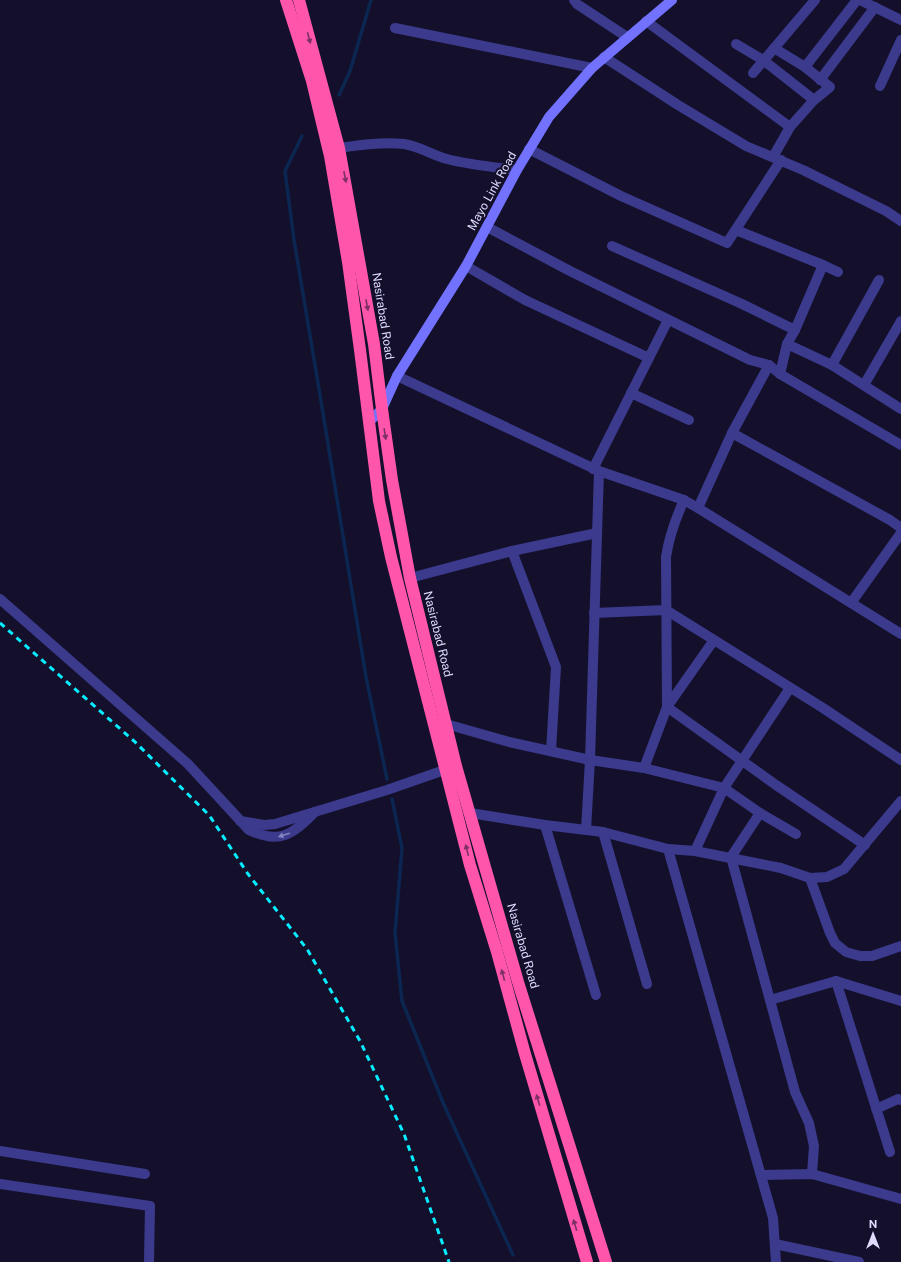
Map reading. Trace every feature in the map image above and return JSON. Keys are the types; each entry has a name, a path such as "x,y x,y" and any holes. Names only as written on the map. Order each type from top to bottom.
{"highway":[{"name":"Nasirabad Road","path":"286,0 312,81 330,156 348,262 379,502 390,550 451,768 470,865 497,952 525,1054 587,1262"},
{"name":"Nasirabad Road","path":"299,0 339,148 374,344 382,409 410,578 446,724 451,768 470,813 518,982 606,1262"}],"street":[{"path":"574,0 577,4 627,37"},
{"name":"Mayo Link Road","path":"368,422 382,409 397,376 466,266 517,170 549,117 592,68 672,0"},
{"path":"753,73 815,0"},
{"path":"806,67 857,0"},
{"path":"860,0 901,20"},
{"path":"820,80 875,7"},
{"path":"646,21 790,127"},
{"path":"395,28 592,68"},
{"path":"880,86 901,40"},
{"path":"736,44 763,60 814,100"},
{"path":"529,149 621,196 727,243 777,159 790,127 814,100 830,87 806,67 774,48"},
{"path":"604,57 678,105 746,146 803,170 879,208 901,221"},
{"path":"339,148 377,144 406,145 422,148 446,159 517,170"},
{"path":"487,227 570,271 668,320 750,360 769,365 780,374 901,445"},
{"path":"736,230 838,272"},
{"path":"612,246 742,304 795,330"},
{"path":"780,374 787,344 795,330 823,265"},
{"path":"466,266 525,300 649,358"},
{"path":"832,365 879,280"},
{"path":"586,830 590,760 597,533 596,470 631,393 668,320"},
{"path":"864,385 901,321"},
{"path":"787,344 832,365 901,409"},
{"path":"698,508 732,433 769,365"},
{"path":"397,376 596,470 684,500 901,634"},
{"path":"631,393 689,420"},
{"path":"732,433 901,528"},
{"path":"667,707 666,557 674,521 684,500"},
{"path":"410,578 512,551 597,533"},
{"path":"851,603 901,533"},
{"path":"512,551 556,667 551,751"},
{"path":"0,599 188,764 249,830 261,836 271,838 283,836 301,826 315,812 387,790 451,768"},
{"path":"594,613 666,610 901,760"},
{"path":"644,768 667,707 714,640"},
{"path":"695,851 724,788 790,688"},
{"path":"667,707 776,785 866,844"},
{"path":"446,724 509,742 590,760 644,768 724,788 760,813 796,834"},
{"path":"470,813 545,825 603,832 668,849 695,851 731,857 781,868 810,878 827,877 844,869 897,810 901,801"},
{"path":"760,813 731,857 795,1092 809,1123 814,1146 812,1174"},
{"path":"545,825 596,995"},
{"path":"603,832 647,984"},
{"path":"668,849 773,1218 776,1262"},
{"path":"810,878 830,933 836,944 846,952 860,956 872,956 901,946"},
{"path":"770,1000 836,982 901,1001"},
{"path":"836,982 890,1152"},
{"path":"876,1109 898,1099 901,1100"},
{"path":"0,1151 145,1174"},
{"path":"761,1175 812,1174 901,1199"},
{"path":"0,1184 150,1206 149,1262"},
{"path":"775,1244 859,1262"}],"waterway":[{"path":"339,95 350,71 371,0"},
{"path":"302,136 285,171 294,240 366,677 387,779"},
{"path":"392,799 402,848 395,933 402,1001 444,1105 513,1255"}],"railway":[{"path":"0,623 134,741 209,815 248,874 307,949 360,1041 404,1134 449,1262"}]}
